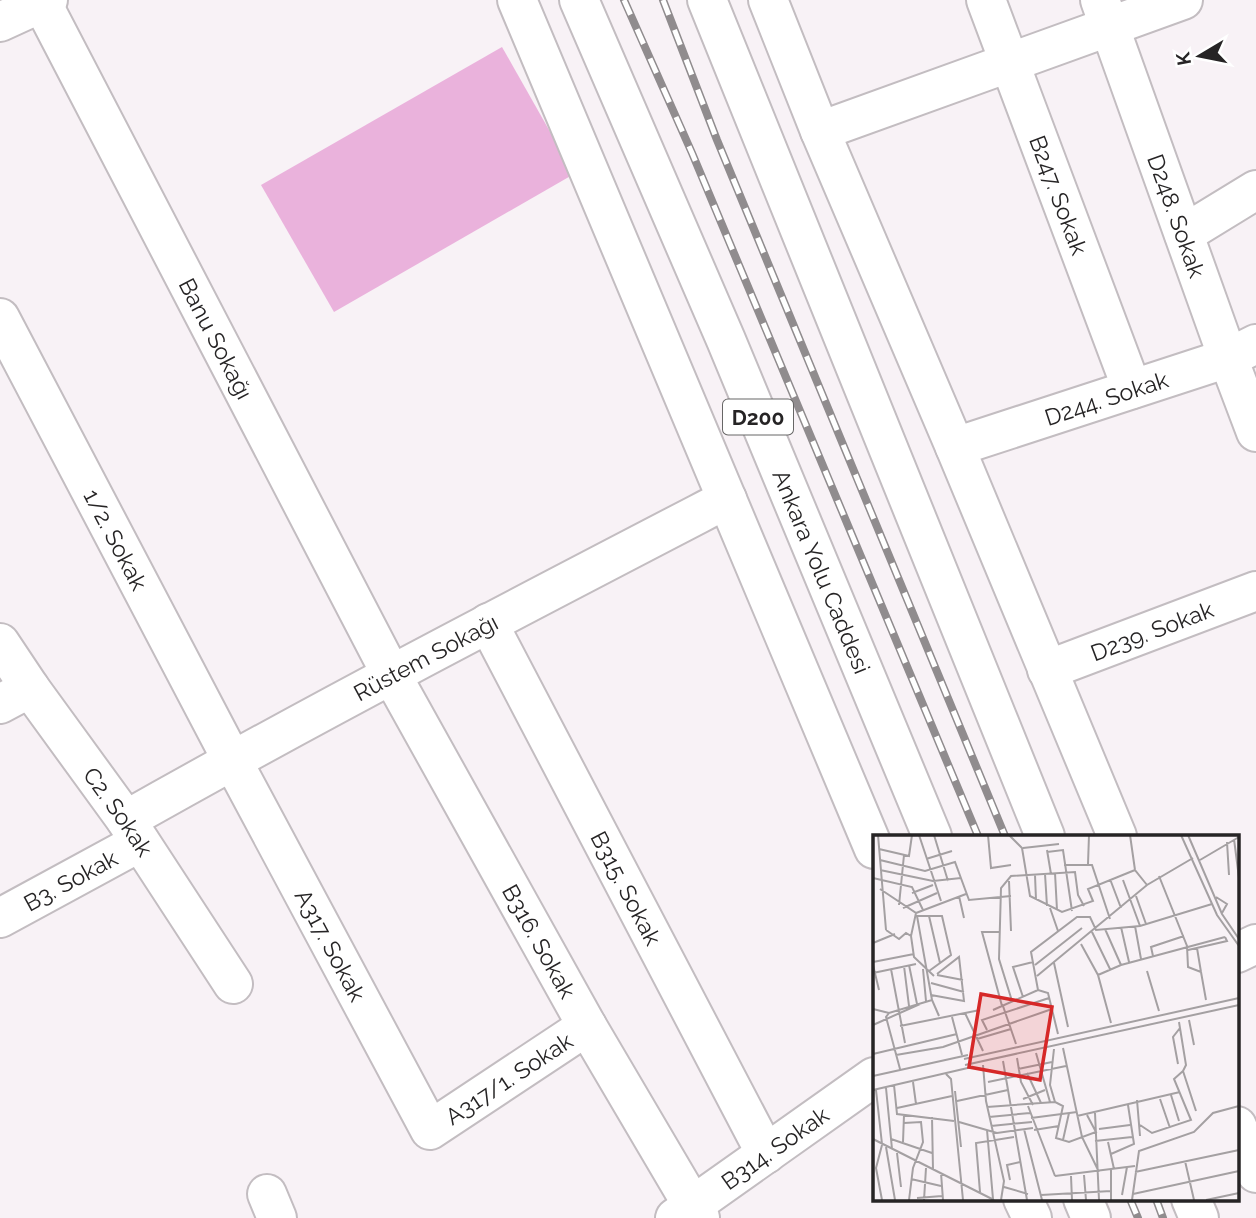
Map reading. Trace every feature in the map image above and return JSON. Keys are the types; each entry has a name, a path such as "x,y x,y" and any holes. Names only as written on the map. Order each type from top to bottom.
{"main road":[{"path":"517,0 873,847"},
{"name":"Ankara Yolu Caddesi","path":"579,0 732,353 932,835"},
{"path":"707,0 1045,835"},
{"path":"768,0 820,131 1117,835"},
{"name":"B247. Sokak","path":"986,0 1132,389"},
{"path":"820,131 1010,62 1105,14 1183,0"},
{"path":"0,22 45,1"},
{"name":"Banu Sokağı","path":"45,1 391,674"},
{"name":"D248. Sokak","path":"1105,14 1185,234 1242,351 1256,432"},
{"path":"1185,234 1256,190"},
{"name":"1/2. Sokak","path":"0,318 232,760"},
{"name":"D244. Sokak","path":"955,447 1242,351"},
{"name":"Rüstem Sokağı","path":"133,831 232,760 727,499"},
{"name":"D239. Sokak","path":"1047,670 1256,591"},
{"name":"B315. Sokak","path":"488,623 766,1154"},
{"name":"C2. Sokak","path":"0,643 15,696 133,831 233,984"},
{"name":"B316. Sokak","path":"391,674 689,1214"},
{"name":"A317. Sokak","path":"232,760 430,1130"},
{"name":"B3. Sokak","path":"0,918 133,831"},
{"path":"1238,953 1256,944"},
{"name":"A317/1. Sokak","path":"430,1130 587,1026"},
{"name":"B314. Sokak","path":"689,1214 766,1154 873,1078"},
{"path":"1238,1128 1256,1173"},
{"path":"1023,1200 1032,1218"},
{"path":"1083,1200 1091,1218"},
{"path":"1191,1200 1199,1218"}],"shaded area":[{"path":"502,47 574,174 334,312 261,185"}],"railway":[{"path":"624,0 692,153 978,835"},
{"path":"663,0 717,140 1005,835"},
{"path":"1130,1200 1138,1218"},
{"path":"1156,1200 1163,1218"}]}
